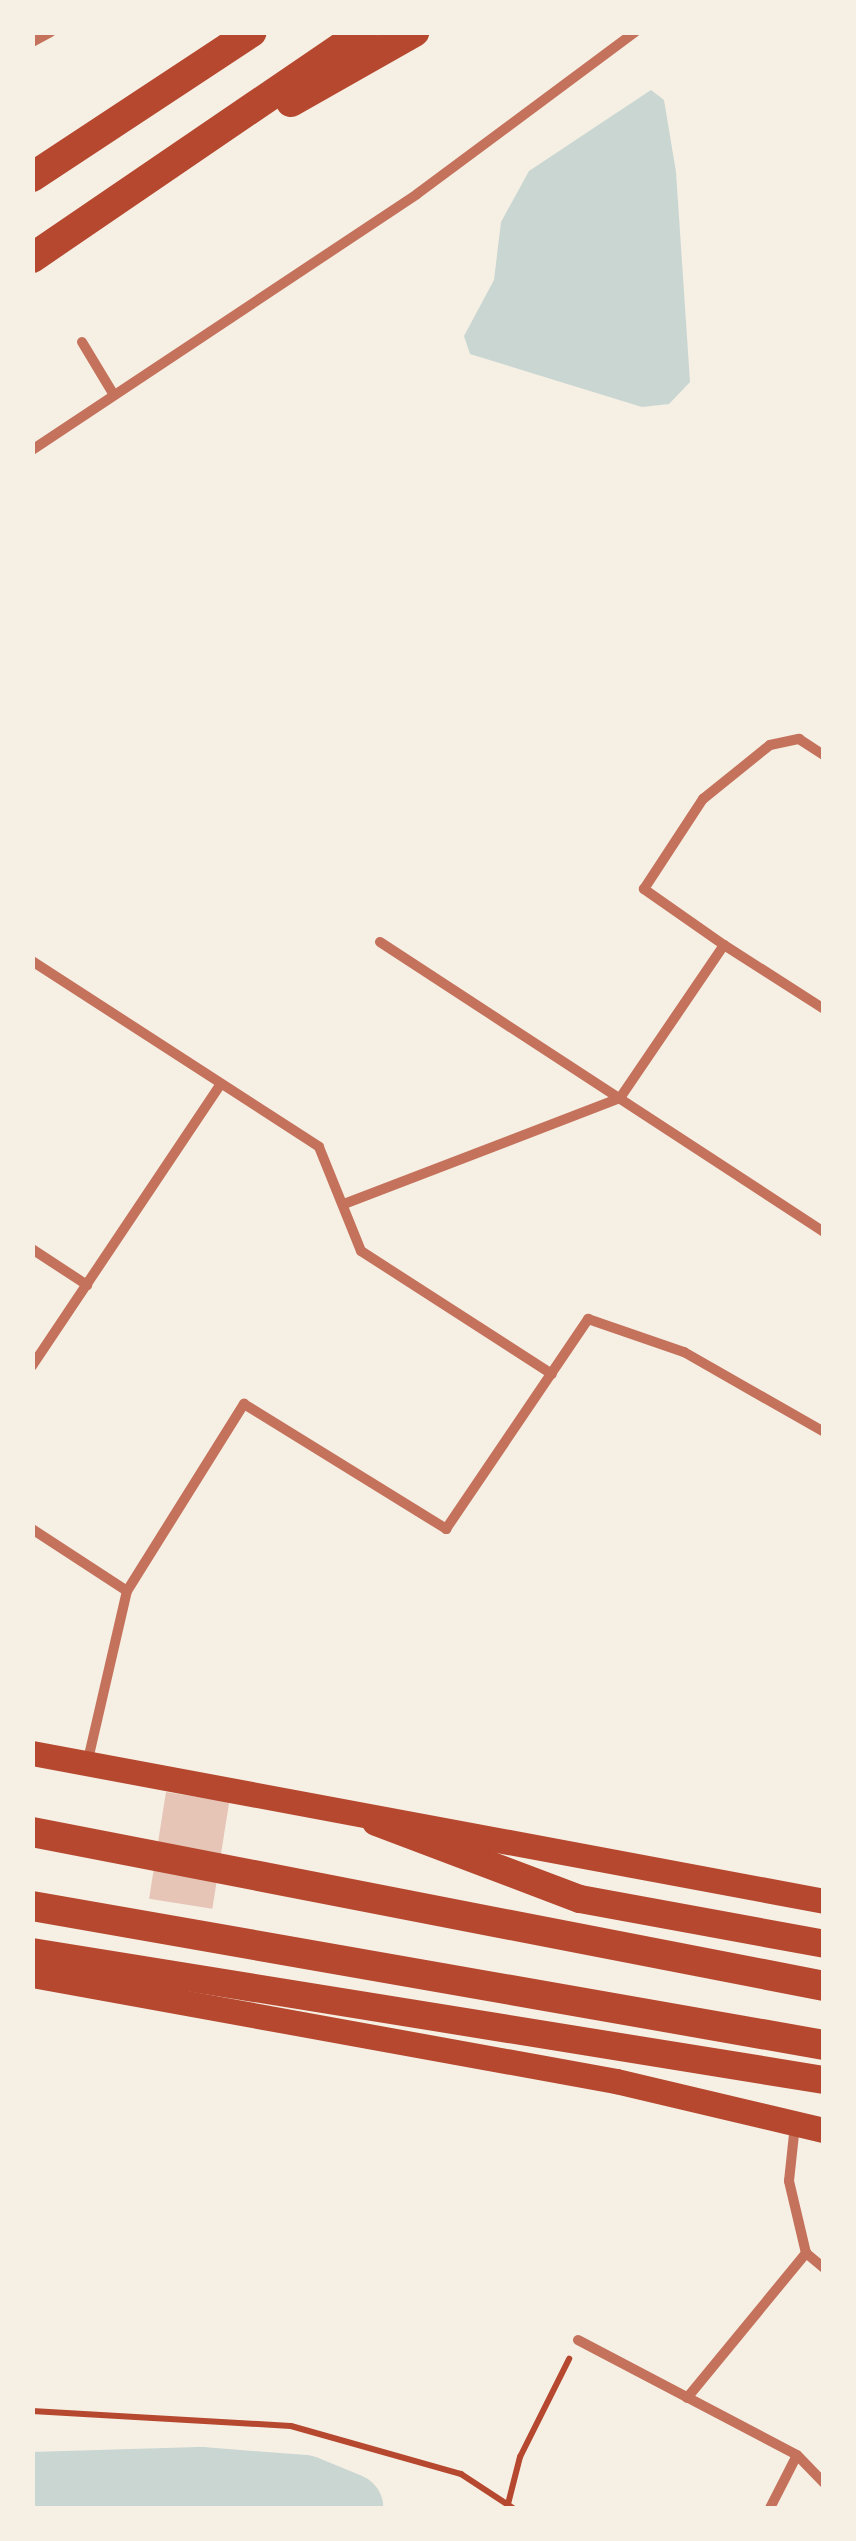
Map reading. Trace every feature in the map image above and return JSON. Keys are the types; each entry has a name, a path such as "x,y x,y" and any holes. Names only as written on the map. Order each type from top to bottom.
{"highway":[{"path":"32,177 252,32"},
{"path":"32,258 227,132 363,32"},
{"path":"227,132 414,32"},
{"path":"376,1822 580,1898 824,1944"},
{"path":"32,1832 824,1986"},
{"path":"32,1906 824,2044"},
{"path":"32,1952 283,1989 824,2080"}],"main road":[{"path":"32,1753 376,1822 824,1900"},
{"path":"32,1975 616,2081 824,2130"}],"street":[{"path":"32,42 51,32"},
{"path":"32,450 417,194 635,32"},
{"path":"82,342 114,395"},
{"path":"824,755 799,739 770,745 703,798 644,889 824,1009"},
{"path":"380,942 824,1232"},
{"path":"344,1204 620,1098 724,945"},
{"path":"32,961 318,1147 361,1251 552,1374"},
{"path":"32,1366 221,1084"},
{"path":"32,1249 87,1285"},
{"path":"87,1764 127,1592 244,1404 446,1530 588,1319 684,1352 824,1432"},
{"path":"32,1529 127,1592"},
{"path":"795,2125 788,2182 806,2253 824,2268"},
{"path":"687,2398 806,2253"},
{"path":"578,2340 796,2455 824,2483"},
{"path":"770,2508 796,2455"}],"path":[{"path":"32,2411 308,2430 460,2474 511,2507 520,2457 578,2340"}],"shaded area":[{"path":"651,90 664,100 676,172 690,382 669,404 642,407 470,354 464,336 494,280 501,222 529,171"}],"building":[{"path":"166,1792 229,1802 212,1909 149,1899"}],"waterway":[{"path":"32,2487 200,2482 304,2490 348,2508"}]}
